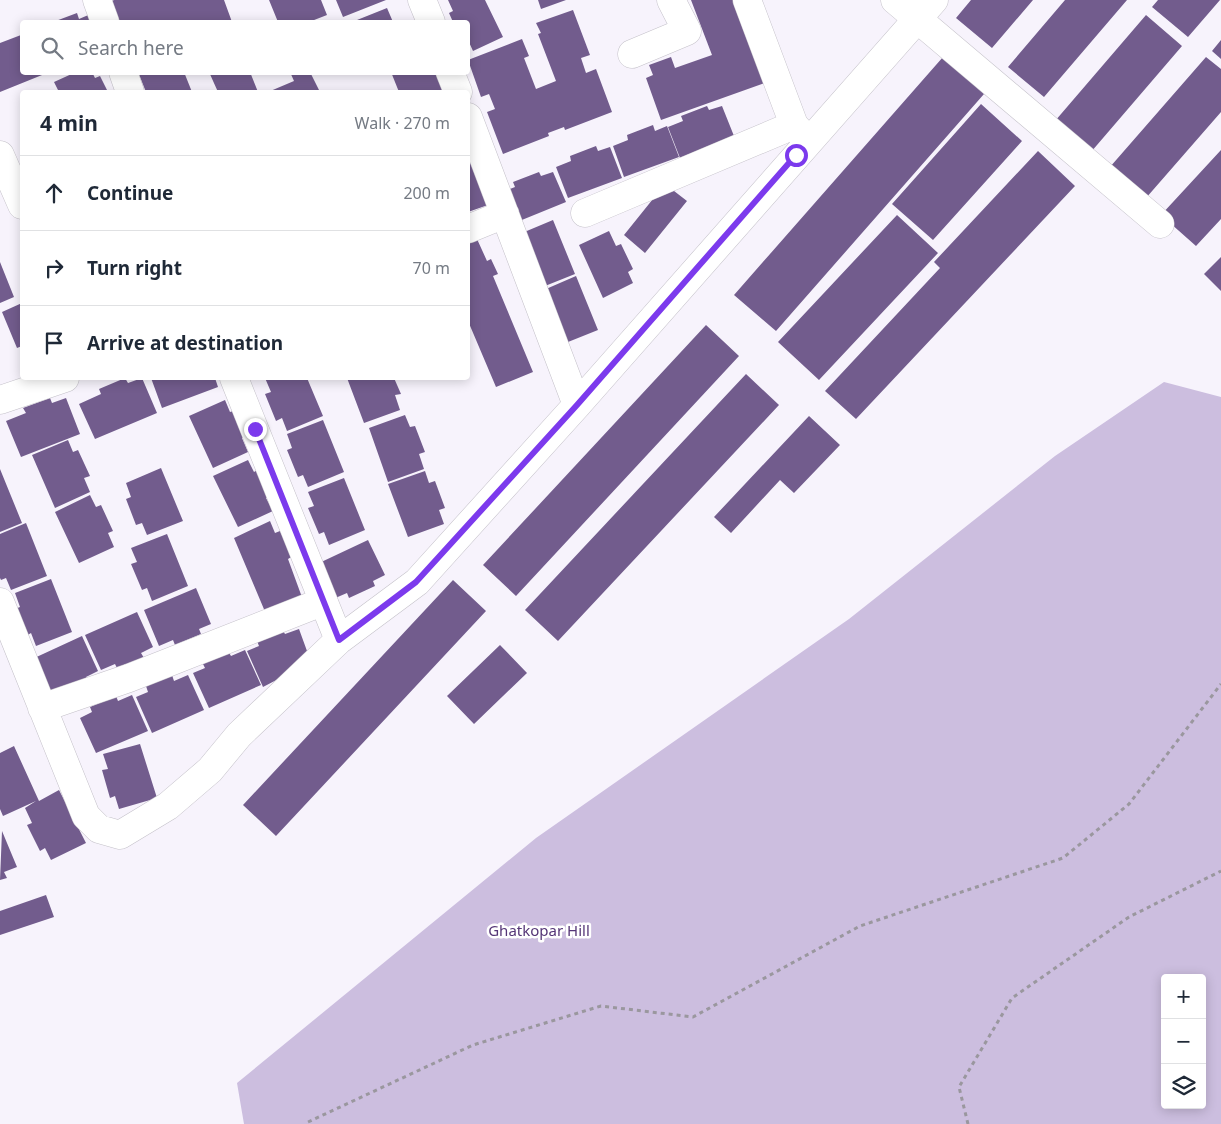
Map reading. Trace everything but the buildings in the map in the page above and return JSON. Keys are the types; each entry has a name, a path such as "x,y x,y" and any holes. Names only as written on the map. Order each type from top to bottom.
{"street":[{"path":"97,0 104,20"},
{"path":"422,0 430,20"},
{"path":"632,54 686,31 671,0"},
{"path":"747,0 801,133"},
{"path":"895,0 926,10 1160,224"},
{"path":"0,602 86,816 99,829 120,835 168,806 210,770 239,735 339,640 416,582 577,405 801,133 926,10"},
{"path":"124,75 129,90"},
{"path":"451,75 457,90"},
{"path":"470,122 577,405"},
{"path":"585,213 801,133"},
{"path":"0,155 20,200"},
{"path":"470,228 505,214"},
{"path":"0,400 59,380"},
{"path":"235,380 322,602 339,640"},
{"path":"42,708 129,678 322,602"}],"path":[{"path":"308,1122 473,1045 601,1006 693,1017 860,926 1062,858 1129,804 1221,684"},
{"path":"968,1124 959,1087 1012,998 1129,917 1221,871"}],"green space":[{"name":"Ghatkopar Hill","path":"1164,382 1221,397 1221,1124 244,1124 237,1083 536,838 849,619 1055,456"}],"route":[{"path":"255,429 322,602 339,640 416,582 577,405 796,155"}]}
